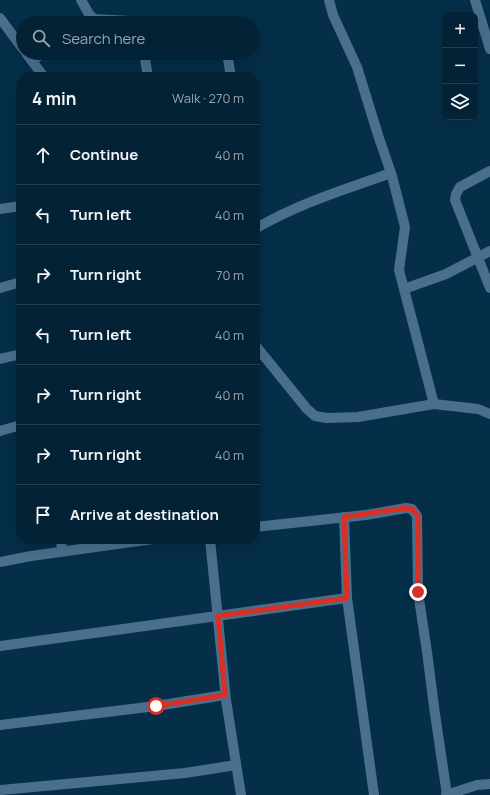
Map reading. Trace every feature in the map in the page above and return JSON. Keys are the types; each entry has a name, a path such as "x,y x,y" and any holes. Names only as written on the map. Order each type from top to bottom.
{"street":[{"path":"81,0 90,16"},
{"path":"329,0 357,67 392,174 405,227 399,270 434,404"},
{"path":"475,0 490,49"},
{"path":"0,18 16,40"},
{"path":"31,60 40,72"},
{"path":"145,60 147,72"},
{"path":"228,60 230,72"},
{"path":"490,171 460,187 456,194 455,200 490,288"},
{"path":"260,223 316,199 392,174"},
{"path":"0,209 16,207"},
{"path":"404,289 446,274 490,251"},
{"path":"0,288 16,283"},
{"path":"260,351 315,416 327,418 358,417 434,404 478,409 490,414"},
{"path":"0,359 16,355"},
{"path":"0,431 16,426"},
{"path":"260,526 406,508 412,509 418,516 418,592 447,795 478,785 490,784"},
{"path":"344,517 347,598 374,795"},
{"path":"61,544 62,551"},
{"path":"0,562 102,544"},
{"path":"211,544 225,695 241,795"},
{"path":"0,646 347,598"},
{"path":"0,725 156,706 225,695"},
{"path":"1,789 185,772 236,765"}],"route":[{"path":"156,706 225,695 218,616 347,598 344,517 406,508 412,509 418,516 418,592"}]}
